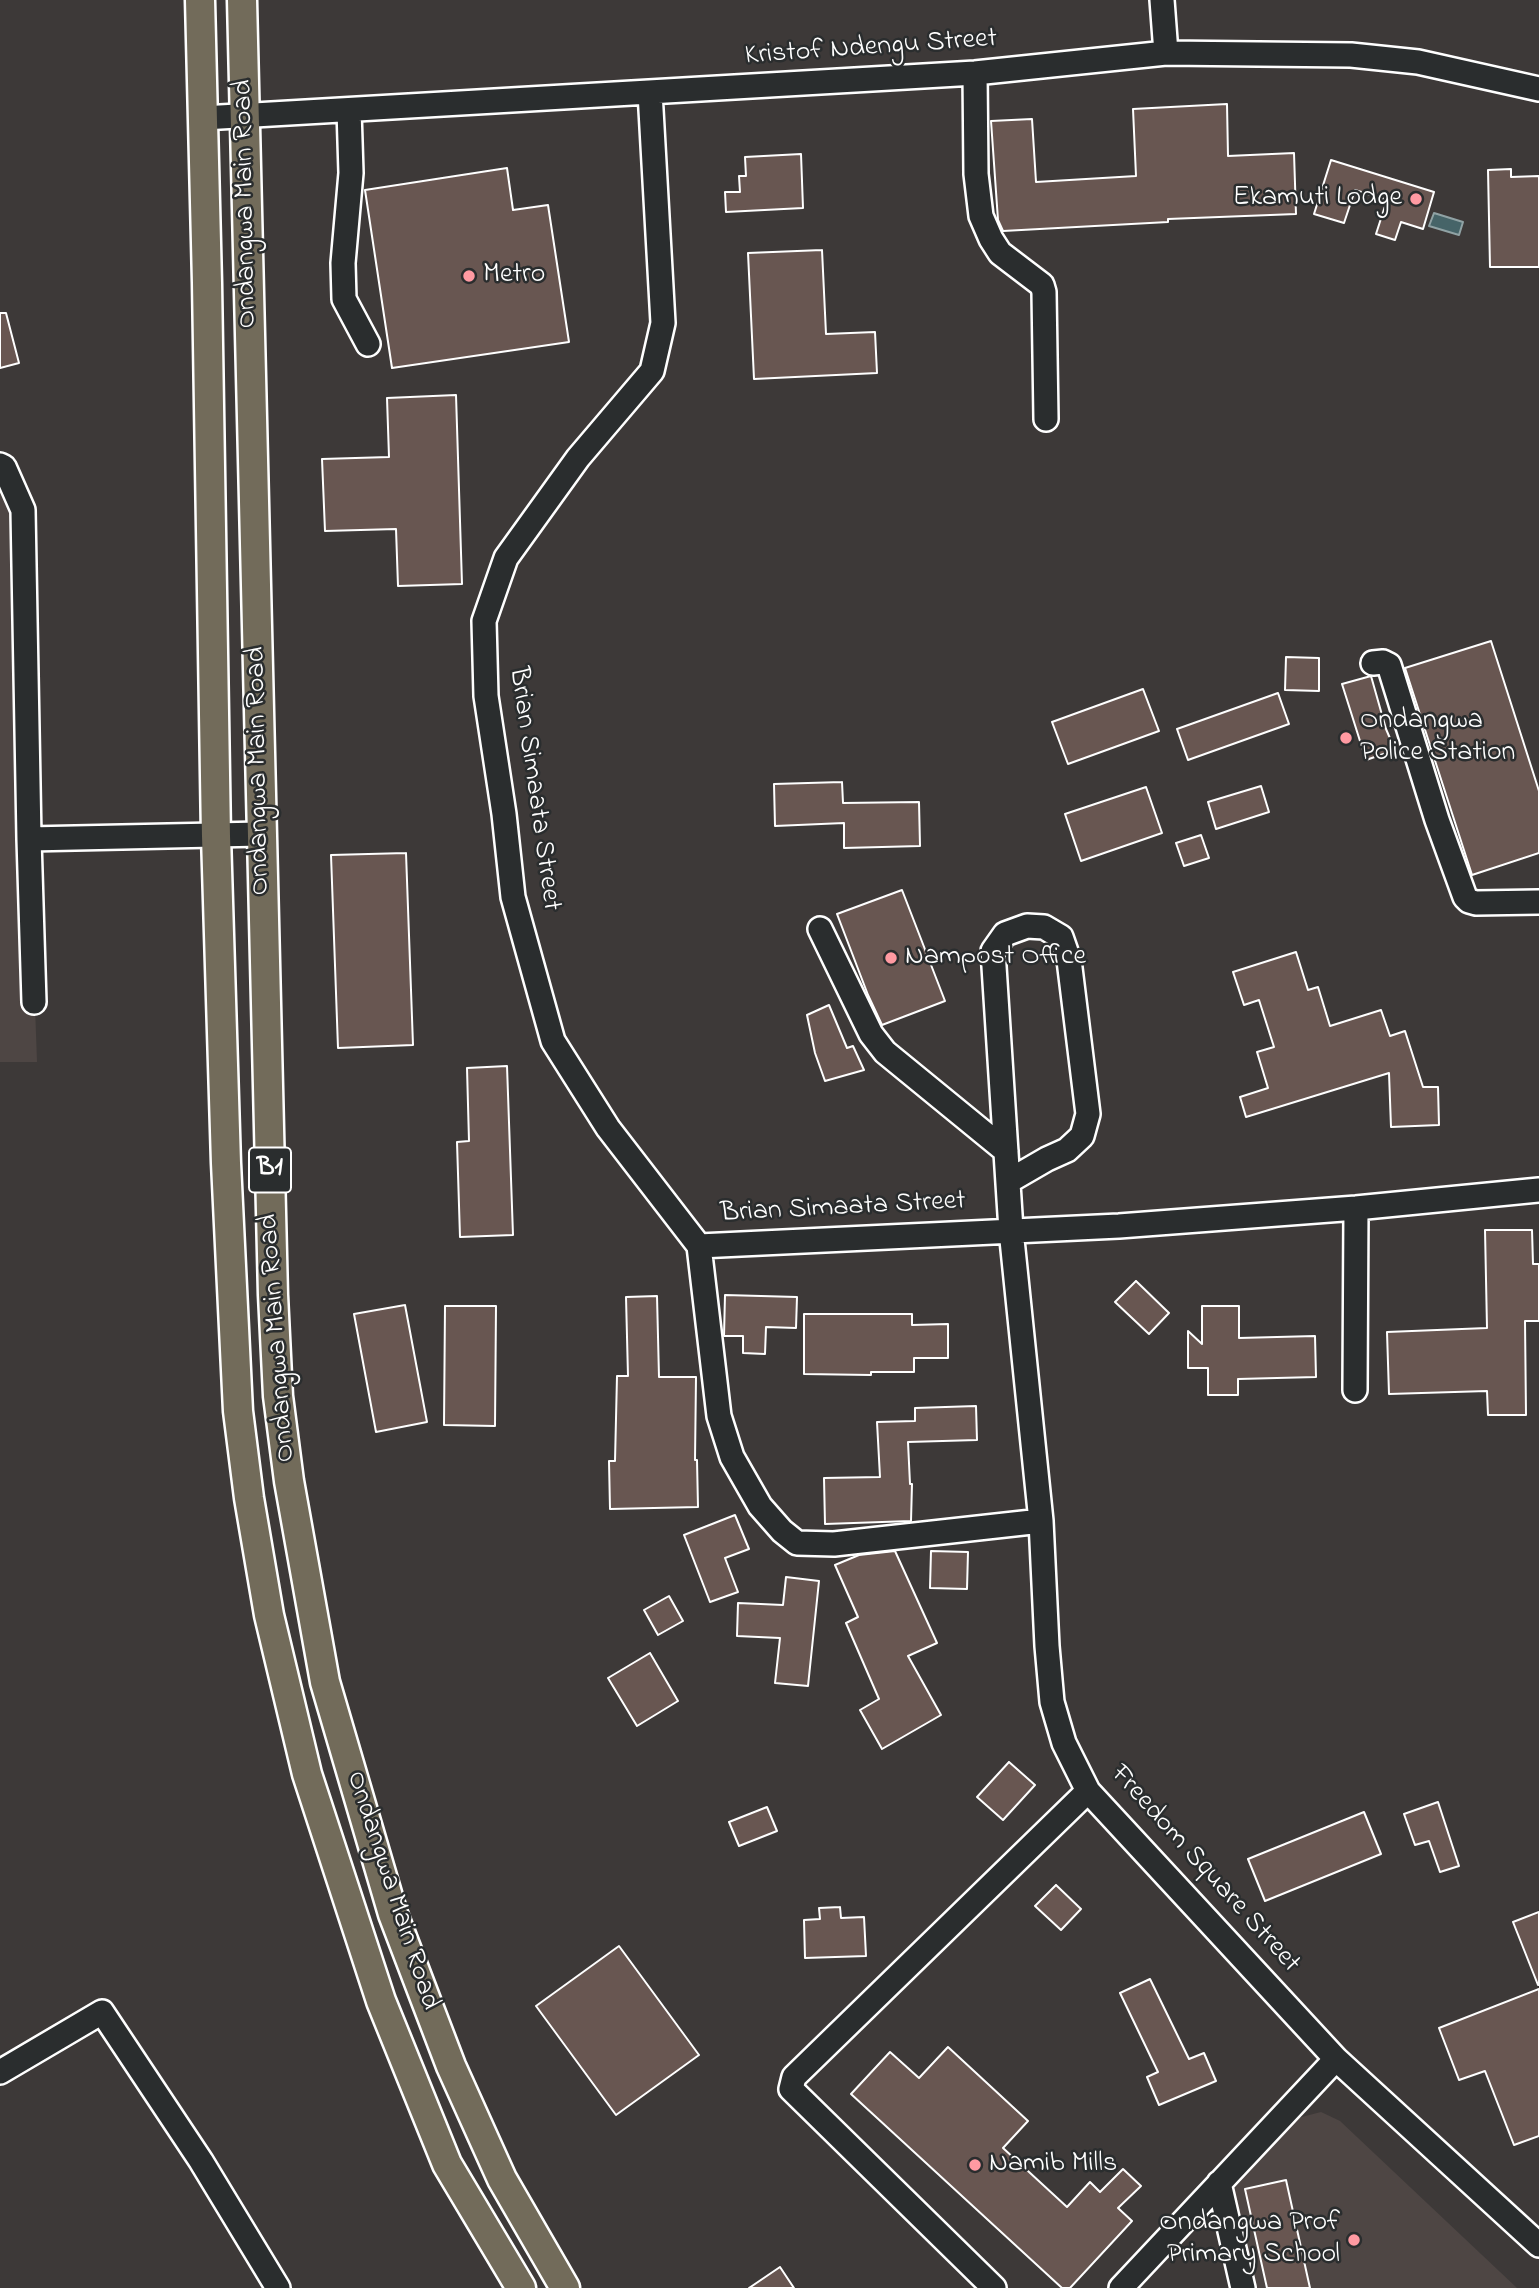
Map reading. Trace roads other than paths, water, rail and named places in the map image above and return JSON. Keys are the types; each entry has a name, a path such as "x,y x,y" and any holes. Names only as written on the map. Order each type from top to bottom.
{"main road":[{"name":"Ondangwa Main Road","path":"200,0 216,836 226,1163 238,1411 249,1498 269,1615 307,1774 381,2001 447,2164 521,2288"},
{"name":"Ondangwa Main Road","path":"242,0 273,1294 278,1396 289,1481 325,1682 393,1914 451,2066 502,2179 565,2288"}],"street":[{"path":"1162,0 1166,53"},
{"name":"Kristof Ndengu Street","path":"203,118 975,73 1166,53 1351,55 1418,62 1539,89"},
{"path":"975,73 976,174 981,215 1000,253 1042,285 1044,292 1046,419"},
{"name":"Brian Simaata Street","path":"650,92 663,323 652,371 578,458 506,558 484,621 486,696 513,897 553,1041 608,1128 699,1246 1119,1226 1356,1208 1539,1189"},
{"path":"349,110 351,173 343,263 344,299 368,344"},
{"path":"0,466 4,467 23,510 34,1002"},
{"path":"1373,663 1383,662 1389,665 1437,820 1465,897 1476,903 1539,902"},
{"path":"29,839 261,834"},
{"name":"Freedom Square Street","path":"1009,1181 1068,1150 1082,1136 1088,1114 1069,960 1061,937 1044,927 1027,926 1005,934 993,951 1011,1230 1041,1521 1052,1702 1064,1743 1088,1791 1336,2059 1539,2245"},
{"path":"820,929 871,1034 885,1052 1006,1151"},
{"path":"1355,1390 1356,1208"},
{"path":"699,1246 719,1416 732,1457 760,1506 782,1531 797,1543 834,1544 1041,1521"},
{"path":"994,2288 791,2089 794,2077 1088,1791"},
{"path":"0,2072 102,2012 201,2161 278,2288"},
{"path":"1121,2288 1336,2059"},
{"path":"1219,2183 1243,2288"}],"water":[{"path":"1434,213 1463,222 1459,235 1429,226"}],"place":[{"name":"Ekamuti Lodge","path":"1416,199"},
{"name":"Metro","path":"469,276"},
{"name":"Ondangwa Police Station","path":"1346,738"},
{"name":"Nampost Office","path":"891,958"},
{"name":"Namib Mills","path":"975,2165"},
{"name":"Ondangwa Prof Primary School","path":"1354,2240"}]}
